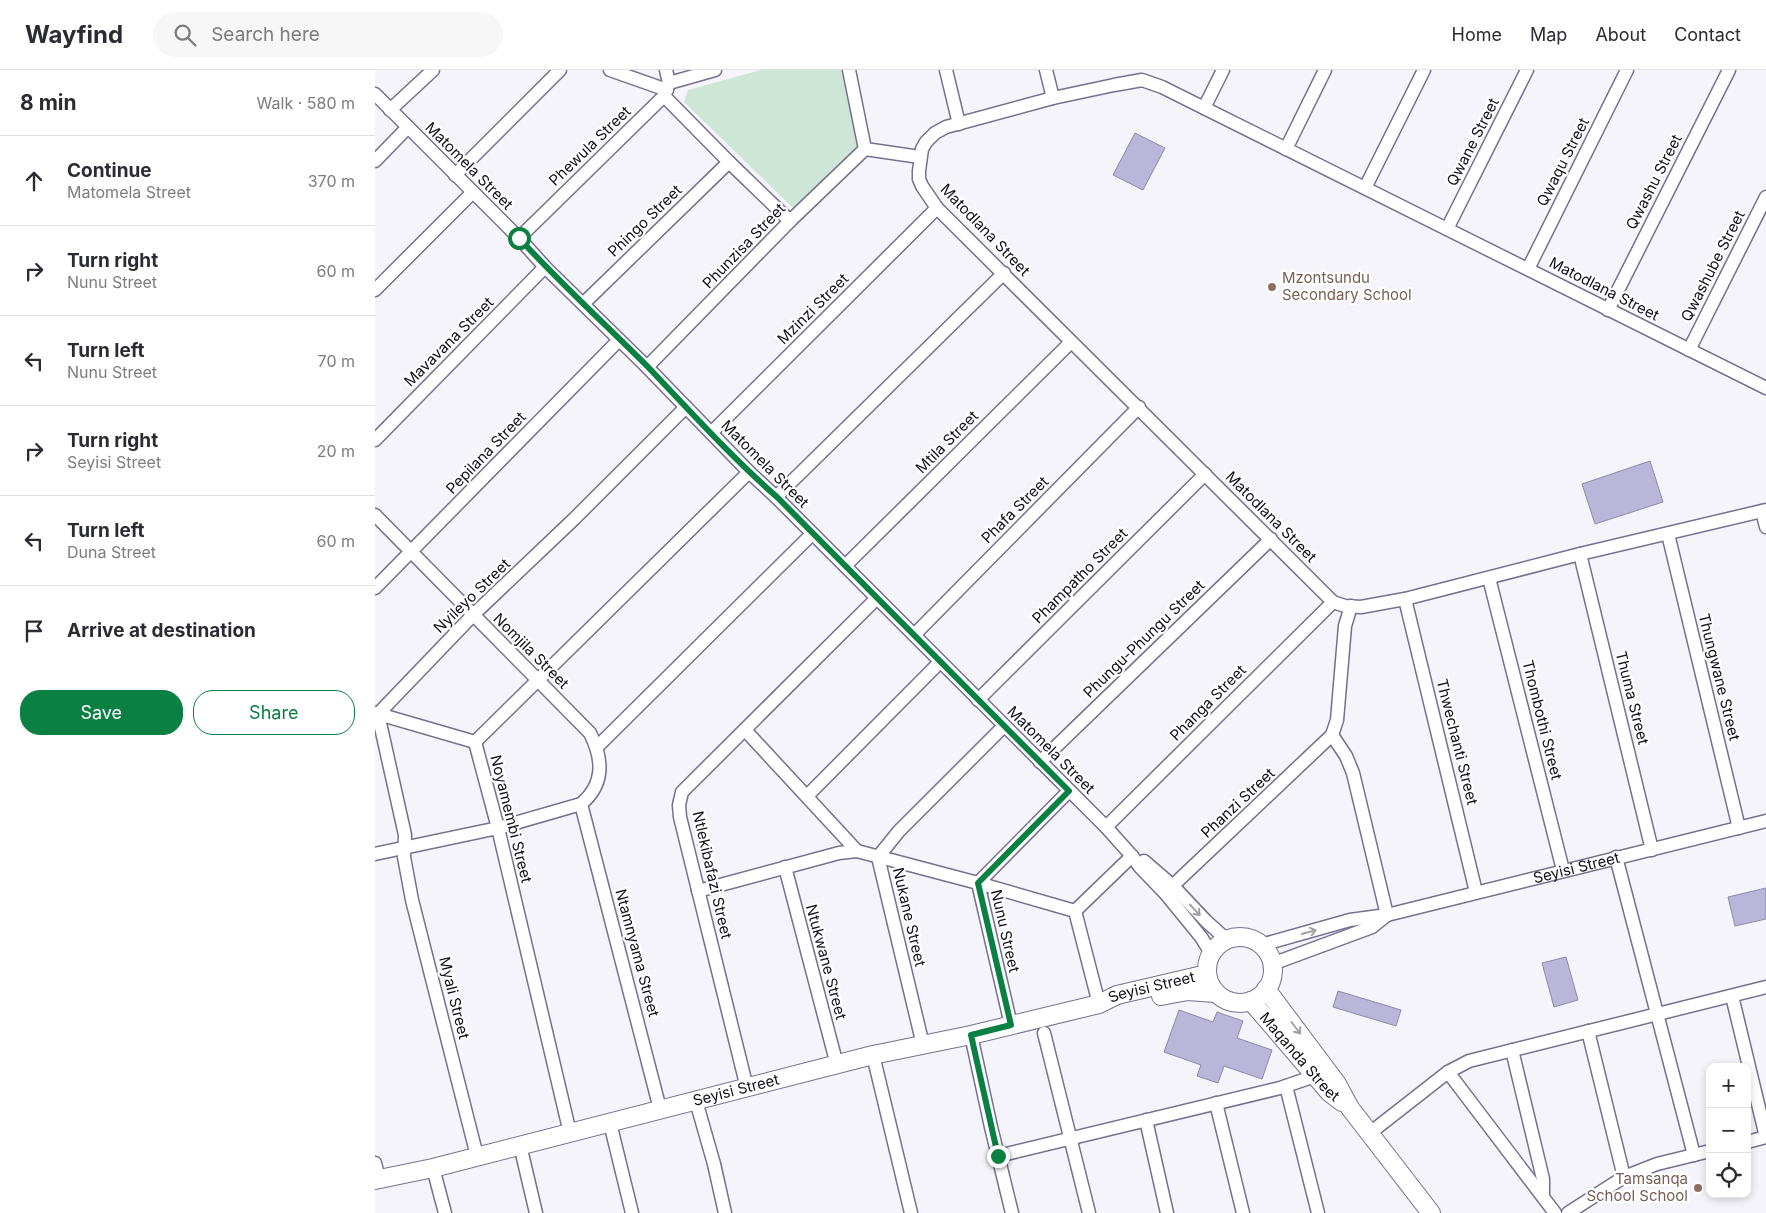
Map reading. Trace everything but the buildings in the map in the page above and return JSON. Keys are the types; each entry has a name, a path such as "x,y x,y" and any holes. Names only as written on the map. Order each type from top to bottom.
{"street":[{"path":"390,110 433,70"},
{"path":"455,175 560,70"},
{"path":"609,70 667,90 729,162 790,221"},
{"path":"666,70 667,90"},
{"path":"667,90 715,70"},
{"path":"849,70 865,150 920,157"},
{"path":"946,70 959,124"},
{"path":"1046,70 1053,98"},
{"path":"1203,108 1223,70"},
{"path":"1286,148 1325,70"},
{"path":"1365,188 1424,70"},
{"name":"Qwane Street","path":"1447,230 1527,70"},
{"name":"Qwaqu Street","path":"1528,269 1627,70"},
{"name":"Qwashu Street","path":"1608,310 1729,70"},
{"name":"Matodlana Street","path":"1333,602 1139,407 1071,342 1005,273 937,208 919,179 922,149 930,137 946,127 1142,75 1203,108 1766,388"},
{"name":"Phewula Street","path":"519,238 667,90"},
{"name":"Matomela Street","path":"375,94 519,238 545,267 584,303 749,472 777,497 1106,827 1132,856 1143,861 1169,890 1211,953"},
{"path":"375,161 408,127"},
{"name":"Phunzisa Street","path":"647,367 790,221 865,150"},
{"name":"Phingo Street","path":"584,303 729,162"},
{"path":"375,290 473,192"},
{"name":"Qwashube Street","path":"1689,350 1766,197"},
{"name":"Mzinzi Street","path":"711,433 937,208"},
{"name":"Mavavana Street","path":"375,440 545,267"},
{"path":"777,497 1005,273"},
{"name":"Pepilana Street","path":"375,588 619,340"},
{"name":"Mtila Street","path":"845,566 1071,342"},
{"name":"Nyileyo Street","path":"377,713 473,615 686,407"},
{"name":"Phafa Street","path":"914,636 1139,407"},
{"name":"Noyamembi Street","path":"570,1133 498,828 475,742 749,472"},
{"name":"Phampatho Street","path":"978,700 1205,474"},
{"path":"1333,602 1351,606 1374,606 1580,554 1764,511 1766,527"},
{"name":"Nomjila Street","path":"375,515 590,733 597,747"},
{"path":"375,854 498,828 581,804 589,798 599,779 600,766 597,747 812,534"},
{"name":"Thungwane Street","path":"1668,534 1739,828"},
{"name":"Phungu-Phungu Street","path":"1040,762 1271,540"},
{"name":"Thuma Street","path":"1580,554 1651,850"},
{"name":"Thombothi Street","path":"1489,578 1563,870"},
{"name":"Ntlekibafazi Street","path":"747,1088 680,817 679,805 682,792 877,598"},
{"name":"Thwechanti Street","path":"1405,599 1476,892"},
{"name":"Phanga Street","path":"1106,827 1333,602"},
{"path":"1351,606 1345,626 1337,720 1332,735 1346,756 1353,773 1387,915"},
{"path":"807,796 940,662"},
{"path":"405,847 405,835 377,713 475,742"},
{"name":"Nukane Street","path":"923,1045 879,857 899,831 1004,726"},
{"path":"745,730 857,851"},
{"name":"Phanzi Street","path":"1169,890 1332,735"},
{"name":"Nunu Street","path":"1011,1025 978,883 1069,791"},
{"name":"Ntamnyama Street","path":"581,804 660,1110"},
{"name":"Seyisi Street","path":"1261,945 1350,920 1387,915 1766,821"},
{"name":"Myali Street","path":"405,847 404,857 412,900 477,1156"},
{"path":"698,891 839,853 857,851 978,883 1080,906"},
{"path":"1080,906 1132,856"},
{"path":"1616,858 1694,1155"},
{"name":"Ntukwane Street","path":"785,867 837,1065"},
{"name":"Matomela Street","path":"1169,890 1227,940"},
{"path":"1080,906 1099,1004"},
{"name":"Seyisi Street","path":"1272,964 1372,926 1387,915"},
{"path":"1241,937 1249,938 1261,945 1270,956 1273,974 1267,990 1251,1001 1232,1002 1215,992 1210,984 1207,974 1207,963 1211,953 1218,945 1227,940 1241,937"},
{"name":"Seyisi Street","path":"376,1174 433,1168 873,1055 971,1035 1099,1004 1117,995 1207,974"},
{"path":"1370,1133 1448,1072 1469,1060 1766,987"},
{"name":"Maqanda Street","path":"1267,990 1337,1084 1350,1108 1431,1213"},
{"name":"Seyisi Street","path":"1099,1004 1116,1005 1188,991 1215,992"},
{"path":"1732,996 1766,1137 1751,1141"},
{"name":"Maqanda Street","path":"1251,1001 1329,1092 1350,1108"},
{"path":"1588,1031 1623,1177"},
{"path":"1044,1034 1089,1213"},
{"path":"971,1035 1012,1213"},
{"path":"1512,1050 1543,1178 1543,1197"},
{"path":"873,1055 911,1213"},
{"path":"1448,1072 1555,1213"},
{"path":"998,1156 1286,1086 1315,1076"},
{"path":"1286,1086 1319,1213"},
{"path":"696,1101 714,1164 725,1213"},
{"path":"1217,1103 1243,1213"},
{"path":"1146,1120 1167,1213"},
{"path":"609,1123 632,1213"},
{"path":"520,1146 536,1213"},
{"path":"1568,1213 1623,1177 1657,1164 1706,1152"},
{"path":"433,1168 445,1213"}],"green space":[{"path":"761,70 842,70 859,148 793,208 684,102 688,90"}],"place":[{"name":"Mzontsundu Secondary School","path":"1272,287"},
{"name":"Tamsanqa School School","path":"1698,1188"}],"route":[{"path":"519,238 545,267 584,303 749,472 777,497 1069,791 978,883 1011,1025 971,1035 998,1156"}]}
